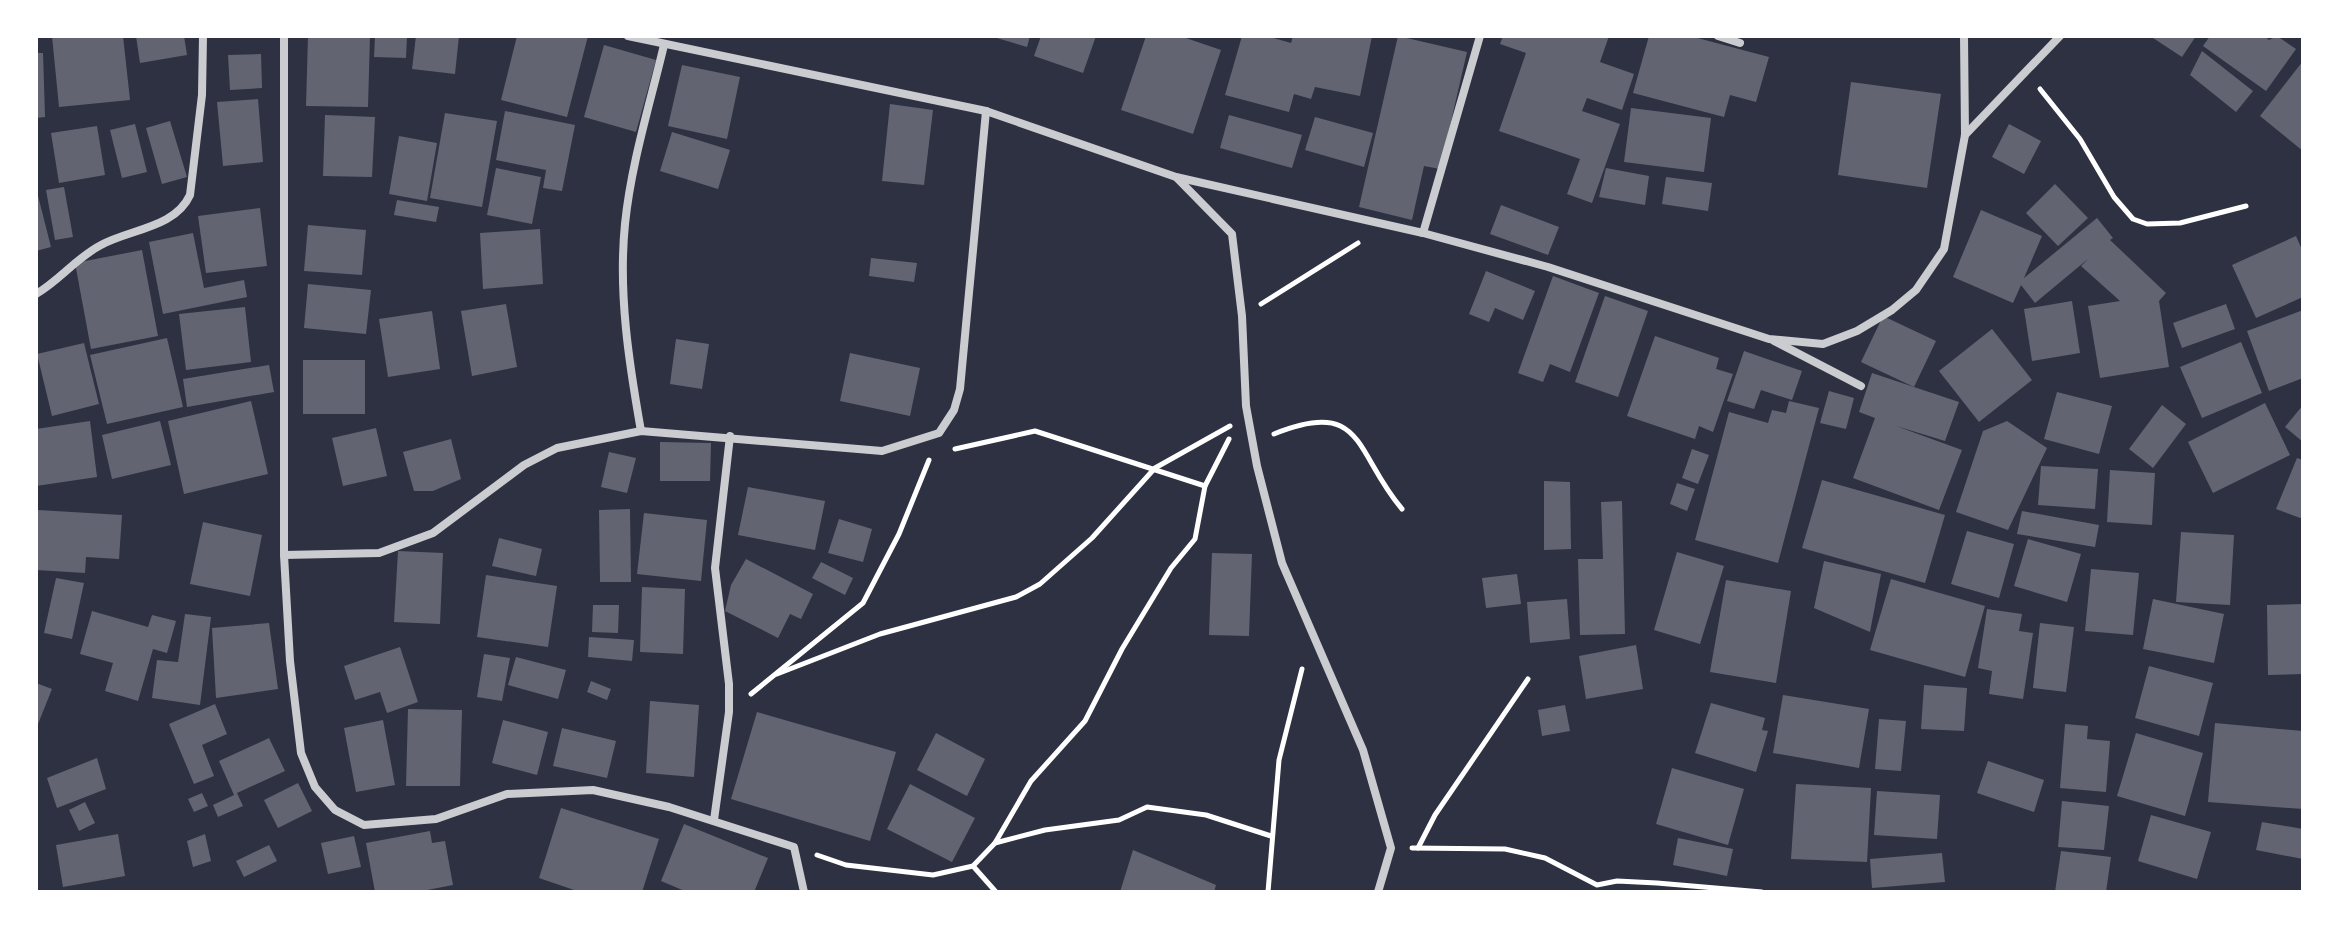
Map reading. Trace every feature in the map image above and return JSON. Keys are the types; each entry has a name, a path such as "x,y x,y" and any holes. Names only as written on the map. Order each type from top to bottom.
{"street":[{"path":"36,294 77,259 103,243 172,217 184,208 190,195 202,95 203,36"},
{"path":"284,36 284,555 290,661 301,753 315,787 335,810 364,825 436,819 507,794 593,790 714,820 794,847 804,892"},
{"path":"628,36 986,111 1176,177 1423,233 1619,287 1769,339 1861,386"},
{"path":"1423,233 1480,36"},
{"path":"1718,36 1740,43"},
{"path":"1769,339 1823,344 1857,331 1892,310 1916,290 1944,249 1965,135 1964,36"},
{"path":"1965,135 2060,36"},
{"path":"641,431 628,359 623,271 625,223 664,45"},
{"path":"284,555 379,553 433,533 524,465 557,448 641,431 882,451 939,433 954,410 960,389 986,111"},
{"path":"1176,177 1232,234 1242,316 1246,406 1257,466 1282,563 1363,750 1391,848 1378,892"},
{"path":"714,820 729,712 729,684 715,568 730,436"}],"path":[{"path":"2027,72 2080,139 2114,197 2133,219 2147,224 2180,223 2246,206"},
{"path":"1242,316 1386,225"},
{"path":"1255,442 1300,423 1331,420 1345,426 1360,443 1381,486 1402,509"},
{"path":"777,674 880,634 1016,597 1040,584 1092,538 1155,468 1238,422 1205,486 1195,539 1171,568 1122,649 1085,721 1031,781 995,843 973,866 933,875 846,865 794,847"},
{"path":"931,454 1035,431 1205,486"},
{"path":"729,712 863,603 899,534 939,433"},
{"path":"1268,892 1279,760 1313,630"},
{"path":"1418,848 1435,815 1528,679"},
{"path":"995,843 1045,830 1119,820 1147,807 1206,815 1271,836"},
{"path":"1391,848 1505,849 1545,858 1597,885 1617,881 1762,892"},
{"path":"973,866 996,892"}],"building":[{"path":"52,36 123,36 130,100 59,107"},
{"path":"136,36 184,36 187,55 140,63"},
{"path":"308,36 370,36 368,107 306,106"},
{"path":"375,36 407,36 406,58 374,57"},
{"path":"416,36 459,36 455,74 412,69"},
{"path":"517,36 588,36 567,117 501,100"},
{"path":"990,36 1030,36 1027,47"},
{"path":"1041,36 1096,36 1083,73 1034,56"},
{"path":"1146,36 1180,36 1221,50 1193,134 1121,110"},
{"path":"1242,36 1266,36 1291,43 1293,36 1372,36 1360,96 1315,87 1311,99 1294,94 1289,112 1225,95"},
{"path":"1398,36 1467,52 1440,169 1424,166 1412,220 1359,207"},
{"path":"1503,36 1609,36 1600,62 1634,74 1622,110 1587,98 1582,111 1620,124 1592,203 1567,194 1580,159 1499,131 1526,53 1500,44"},
{"path":"1649,36 1690,36 1769,57 1756,102 1730,95 1724,117 1633,93"},
{"path":"2150,36 2196,36 2182,57"},
{"path":"2210,36 2264,36 2269,40 2277,36 2296,49 2266,91 2203,46"},
{"path":"604,45 656,60 636,132 584,117"},
{"path":"2202,51 2253,91 2236,112 2190,75"},
{"path":"36,53 43,53 45,117 36,118"},
{"path":"261,54 262,88 230,90 228,55"},
{"path":"2303,61 2303,151 2260,116"},
{"path":"682,65 740,77 727,139 668,126"},
{"path":"1851,82 1941,94 1927,188 1838,175"},
{"path":"258,99 263,162 223,166 217,102"},
{"path":"890,104 933,110 924,185 882,181"},
{"path":"1631,108 1711,118 1704,172 1624,162"},
{"path":"505,111 575,125 562,191 543,188 546,170 496,160"},
{"path":"445,113 497,121 482,207 430,198"},
{"path":"325,115 375,117 372,177 323,176"},
{"path":"1229,115 1302,135 1292,168 1220,148"},
{"path":"1315,117 1373,133 1364,167 1305,150"},
{"path":"170,121 187,177 162,184 146,128"},
{"path":"135,124 147,172 122,178 110,130"},
{"path":"2009,124 2041,141 2024,174 1992,157"},
{"path":"97,126 105,175 59,183 51,133"},
{"path":"672,132 730,150 718,189 660,171"},
{"path":"399,136 437,143 427,201 389,194"},
{"path":"496,168 541,177 532,224 487,215"},
{"path":"1606,168 1649,176 1645,205 1599,197"},
{"path":"1666,177 1712,183 1708,211 1662,204"},
{"path":"2055,184 2088,218 2058,246 2026,213"},
{"path":"64,187 73,237 55,240 46,190"},
{"path":"36,188 51,247 36,251"},
{"path":"397,200 439,207 436,222 394,215"},
{"path":"1501,205 1559,227 1548,255 1490,234"},
{"path":"260,208 267,266 206,273 198,216"},
{"path":"1981,210 2042,236 2024,278 2097,218 2113,238 2110,240 2166,293 2159,301 2169,367 2100,378 2088,306 2120,301 2081,266 2088,259 2035,303 2021,285 2013,303 1953,277"},
{"path":"308,225 366,230 362,275 304,271"},
{"path":"540,229 543,284 483,289 480,233"},
{"path":"193,233 204,288 244,280 247,297 163,314 149,242"},
{"path":"2296,236 2303,252 2303,297 2256,318 2232,265"},
{"path":"142,250 158,336 91,349 75,263"},
{"path":"871,258 917,263 914,282 869,276"},
{"path":"1486,271 1535,291 1523,320 1495,308 1489,322 1469,314"},
{"path":"1553,276 1599,293 1570,372 1550,364 1543,382 1518,373"},
{"path":"308,284 371,290 366,334 304,328"},
{"path":"1605,296 1648,311 1618,397 1575,382"},
{"path":"2072,301 2080,353 2032,361 2024,309"},
{"path":"506,304 517,367 472,376 461,311"},
{"path":"2226,304 2235,329 2182,348 2173,323"},
{"path":"245,307 251,362 186,370 179,314"},
{"path":"2303,310 2303,378 2269,391 2247,331"},
{"path":"432,311 440,369 388,377 379,319"},
{"path":"1883,316 1936,341 1914,387 1861,362"},
{"path":"1992,329 2032,380 1979,422 1939,371"},
{"path":"1655,336 1719,358 1716,369 1733,374 1713,432 1699,426 1695,439 1627,416"},
{"path":"167,338 183,407 107,424 90,355"},
{"path":"676,339 709,344 702,389 670,384"},
{"path":"2241,342 2262,393 2202,418 2180,367"},
{"path":"84,343 99,404 52,416 37,354"},
{"path":"1744,351 1802,371 1792,400 1761,390 1754,409 1727,401"},
{"path":"850,353 920,368 910,416 840,401"},
{"path":"303,360 365,360 365,414 303,414"},
{"path":"269,365 274,392 187,407 183,379"},
{"path":"1872,373 1959,402 1945,441 1896,426 1962,450 1939,510 1853,478 1875,418 1859,412"},
{"path":"1829,391 1854,398 1846,429 1820,423"},
{"path":"2057,392 2112,406 2099,454 2044,439"},
{"path":"251,401 268,474 184,494 168,421"},
{"path":"1789,401 1819,408 1778,563 1695,540 1729,412 1768,423 1772,410 1786,413"},
{"path":"2265,403 2290,455 2213,493 2188,442"},
{"path":"2162,405 2186,424 2153,468 2129,449"},
{"path":"2303,405 2303,442 2285,427"},
{"path":"90,421 97,477 36,486 36,429"},
{"path":"160,421 171,465 112,479 102,435"},
{"path":"2007,421 2047,448 2008,530 1956,512 1983,431"},
{"path":"376,428 387,476 343,486 332,438"},
{"path":"451,439 461,479 433,491 414,491 403,452"},
{"path":"660,442 711,443 710,481 660,481"},
{"path":"1692,449 1709,455 1698,484 1682,478"},
{"path":"609,452 636,458 627,493 601,487"},
{"path":"2297,458 2303,460 2303,519 2276,509"},
{"path":"2041,466 2098,469 2095,509 2038,505"},
{"path":"2110,470 2155,473 2152,525 2107,522"},
{"path":"1822,480 1945,515 1925,583 1802,548"},
{"path":"1544,481 1570,482 1571,549 1544,550"},
{"path":"1677,483 1695,489 1687,511 1670,504"},
{"path":"748,487 825,501 815,550 738,535"},
{"path":"1622,501 1625,634 1580,635 1578,559 1603,559 1601,502"},
{"path":"630,509 631,582 600,582 599,510"},
{"path":"38,510 122,515 119,559 86,557 85,573 36,570"},
{"path":"2022,511 2099,525 2095,547 2017,534"},
{"path":"644,513 707,520 701,581 637,574"},
{"path":"839,519 872,529 863,562 828,553"},
{"path":"203,522 262,535 250,596 190,584"},
{"path":"1967,531 2014,544 1999,598 1951,584"},
{"path":"2181,532 2234,535 2230,605 2176,602"},
{"path":"499,538 542,549 536,576 492,566"},
{"path":"2028,539 2081,554 2067,602 2014,586"},
{"path":"398,551 443,553 440,624 394,622"},
{"path":"1677,552 1724,566 1700,644 1654,630"},
{"path":"1212,553 1252,554 1249,636 1209,635"},
{"path":"746,559 813,594 801,619 790,614 778,638 725,611 731,585"},
{"path":"1824,561 1881,574 1870,632 1814,608"},
{"path":"821,562 853,578 845,595 812,578"},
{"path":"2091,569 2139,573 2133,635 2085,631"},
{"path":"1517,574 1521,604 1486,608 1482,578"},
{"path":"486,575 557,586 548,647 477,637"},
{"path":"56,578 84,583 72,639 44,633"},
{"path":"1891,579 1985,606 1965,677 1870,650"},
{"path":"1726,580 1791,591 1776,683 1710,672"},
{"path":"642,587 685,589 683,654 640,652"},
{"path":"1567,599 1570,639 1530,643 1527,602"},
{"path":"2153,599 2224,614 2214,663 2143,649"},
{"path":"2303,604 2303,674 2268,675 2267,605"},
{"path":"593,605 619,605 618,633 592,632"},
{"path":"1987,609 2022,614 2019,631 2033,633 2023,699 1989,694 1992,671 1978,668"},
{"path":"92,611 148,627 152,615 176,621 167,653 153,649 138,701 105,691 113,663 80,654"},
{"path":"185,614 211,617 200,705 152,698 157,660 178,662"},
{"path":"269,623 278,689 216,698 212,628"},
{"path":"2040,623 2074,627 2066,692 2033,688"},
{"path":"589,637 634,640 632,661 588,657"},
{"path":"1636,645 1643,689 1586,699 1579,656"},
{"path":"400,647 418,702 387,713 380,692 355,700 344,666"},
{"path":"484,654 510,658 502,701 477,697"},
{"path":"516,657 566,670 558,699 508,685"},
{"path":"2149,666 2213,683 2199,736 2135,718"},
{"path":"591,681 611,689 607,700 587,692"},
{"path":"36,683 52,689 36,729"},
{"path":"1924,685 1967,688 1964,731 1921,729"},
{"path":"1783,695 1869,709 1859,768 1773,753"},
{"path":"650,701 699,705 694,777 646,773"},
{"path":"1711,703 1765,718 1762,730 1768,731 1756,772 1695,753"},
{"path":"215,704 227,734 202,745 214,776 194,784 169,724"},
{"path":"1565,705 1570,731 1542,736 1538,710"},
{"path":"408,709 462,710 460,786 406,786"},
{"path":"757,712 896,752 870,841 731,799"},
{"path":"1879,719 1906,721 1901,771 1875,769"},
{"path":"383,720 395,785 356,792 344,728"},
{"path":"503,720 548,732 537,775 492,763"},
{"path":"2215,723 2303,731 2303,809 2208,802"},
{"path":"2065,724 2088,726 2087,739 2110,741 2106,792 2060,788"},
{"path":"562,728 616,741 607,778 553,766"},
{"path":"936,733 985,759 967,796 917,770"},
{"path":"2136,733 2203,753 2185,816 2117,796"},
{"path":"269,738 285,771 237,793 243,806 218,817 213,805 234,795 219,761"},
{"path":"97,758 106,789 57,808 47,778"},
{"path":"1988,761 2044,780 2034,812 1977,793"},
{"path":"1672,768 1744,789 1728,845 1656,824"},
{"path":"298,783 312,811 278,828 264,800"},
{"path":"910,784 975,818 952,862 887,829"},
{"path":"1796,784 1871,788 1867,862 1791,859"},
{"path":"1877,791 1940,795 1937,839 1874,835"},
{"path":"202,793 208,806 194,812 188,799"},
{"path":"2062,801 2109,806 2104,850 2058,847"},
{"path":"85,802 95,823 79,831 69,810"},
{"path":"561,808 659,839 642,892 580,892 539,878"},
{"path":"2151,815 2211,832 2197,879 2138,861"},
{"path":"2262,822 2303,829 2303,859 2256,850"},
{"path":"684,824 768,858 754,892 687,892 661,881"},
{"path":"430,831 432,843 445,841 453,885 417,892 375,892 366,843"},
{"path":"118,834 125,876 63,887 56,845"},
{"path":"205,834 211,861 193,867 187,841"},
{"path":"354,836 361,867 328,874 321,843"},
{"path":"1678,838 1733,849 1727,876 1673,865"},
{"path":"269,845 277,861 244,877 236,861"},
{"path":"1133,850 1216,885 1214,892 1120,892"},
{"path":"2061,851 2111,857 2106,892 2055,892"},
{"path":"1942,853 1945,882 1872,888 1870,859"}]}
